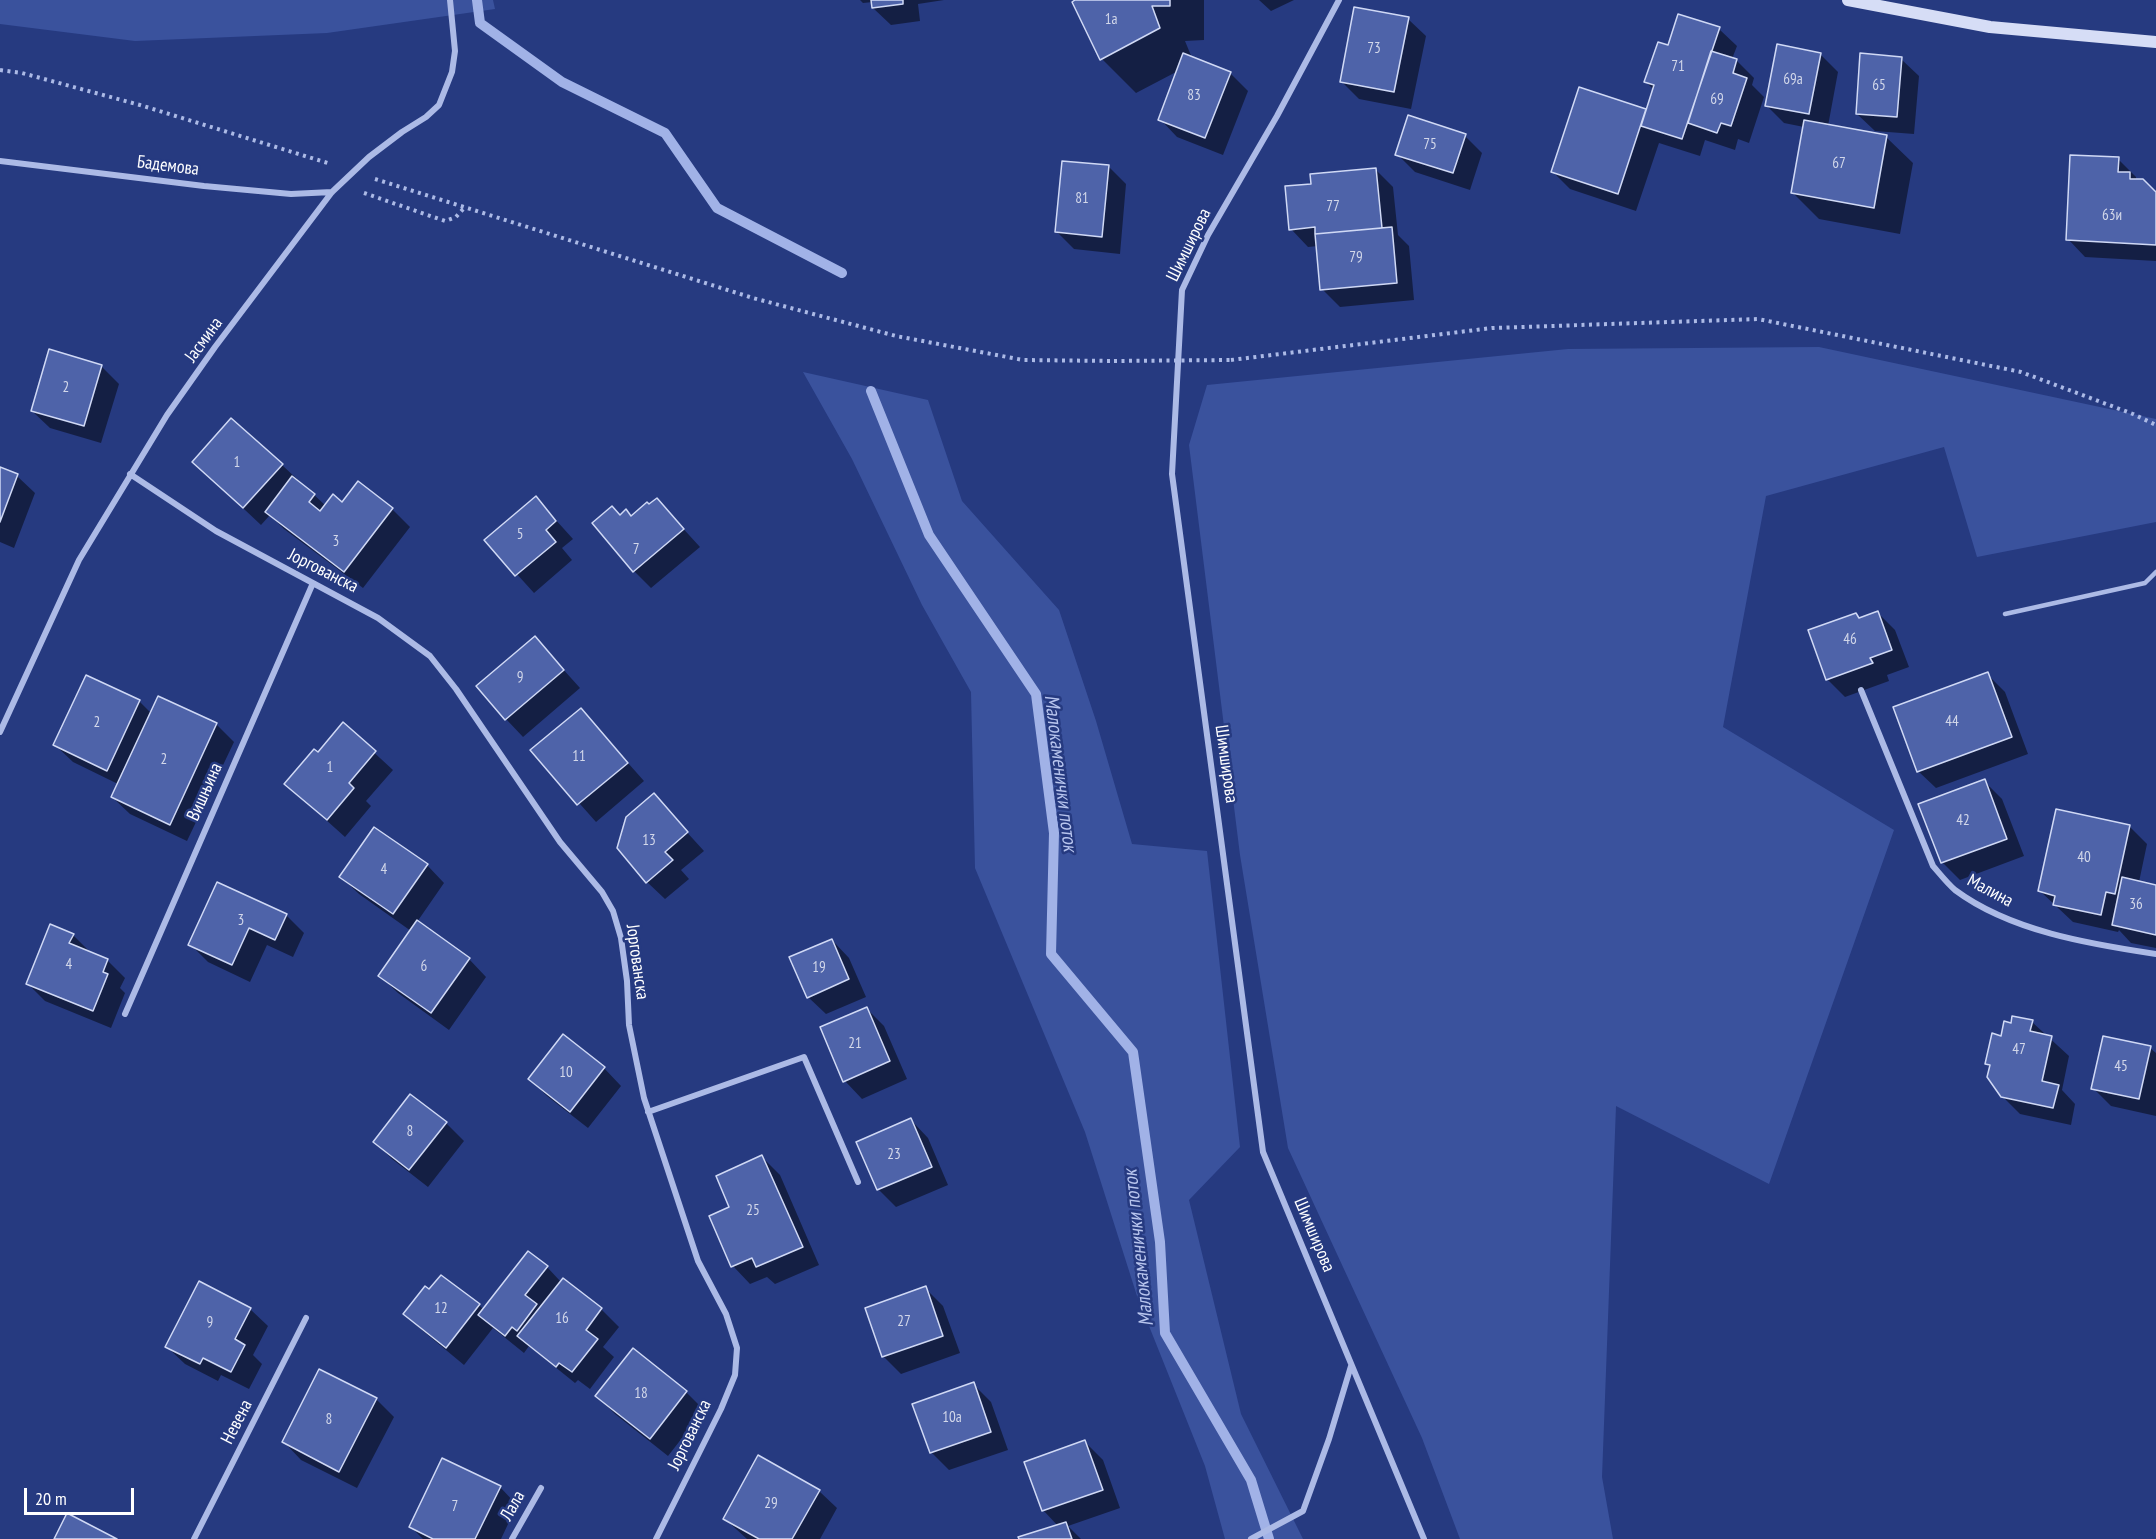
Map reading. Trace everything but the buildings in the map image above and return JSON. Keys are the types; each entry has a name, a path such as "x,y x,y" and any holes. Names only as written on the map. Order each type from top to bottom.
{"main road":[{"path":"1848,0 1990,27 2156,42"}],"street":[{"name":"Јасмина","path":"0,732 79,560 167,415 215,347 332,192 369,157 426,117 439,105 452,72 455,51 450,0"},
{"name":"Шимширова","path":"1339,0 1277,116 1208,235 1182,290 1172,474 1263,1152 1424,1539"},
{"name":"Бадемова","path":"0,161 204,186 291,194 332,192"},
{"name":"Јоргованска","path":"130,474 216,531 378,618 430,656 462,698 560,842 602,892 613,911 621,938 627,981 629,1025 636,1068 648,1112 698,1261 726,1314 737,1348 735,1374 721,1409 656,1539"},
{"name":"Вишњина","path":"125,1014 313,583"},
{"name":"Малина","path":"1861,690 1933,866 1952,888 1977,905 2029,926 2093,944 2156,954"},
{"path":"648,1112 804,1057 858,1182"},
{"name":"Невена","path":"194,1539 306,1318"},
{"path":"1251,1539 1303,1511 1329,1439 1351,1365"},
{"name":"Лала","path":"512,1539 541,1488"}],"lane":[{"path":"2005,614 2145,583 2156,572"}],"path":[{"path":"0,70 22,73 140,105 256,140 753,298 896,336 1023,360 1114,362 1231,360 1492,328 1758,319 2021,372 2133,414 2156,425"},
{"path":"340,185 445,221 456,217 464,208"}],"shaded area":[{"path":"0,0 493,0 495,9 327,33 135,41 0,24"},
{"path":"1819,347 2156,419 2156,522 1977,557 1944,447 1766,496 1723,727 1894,830 1769,1184 1616,1106 1602,1477 1613,1539 1460,1539 1422,1438 1288,1148 1240,855 1189,445 1207,385 1568,349"},
{"path":"803,372 928,400 962,501 1059,610 1096,721 1132,844 1207,851 1240,1147 1189,1200 1241,1414 1303,1539 1225,1539 1205,1466 1137,1296 1085,1132 975,868 971,692 922,605 852,459"}],"waterway":[{"name":"Малокаменички поток","path":"477,0 480,23 562,82 665,133 717,208 842,273"},
{"name":"Малокаменички поток","path":"871,391 929,535 1036,694 1054,833 1051,954 1133,1052 1160,1242 1165,1333 1251,1480 1269,1539"}]}
